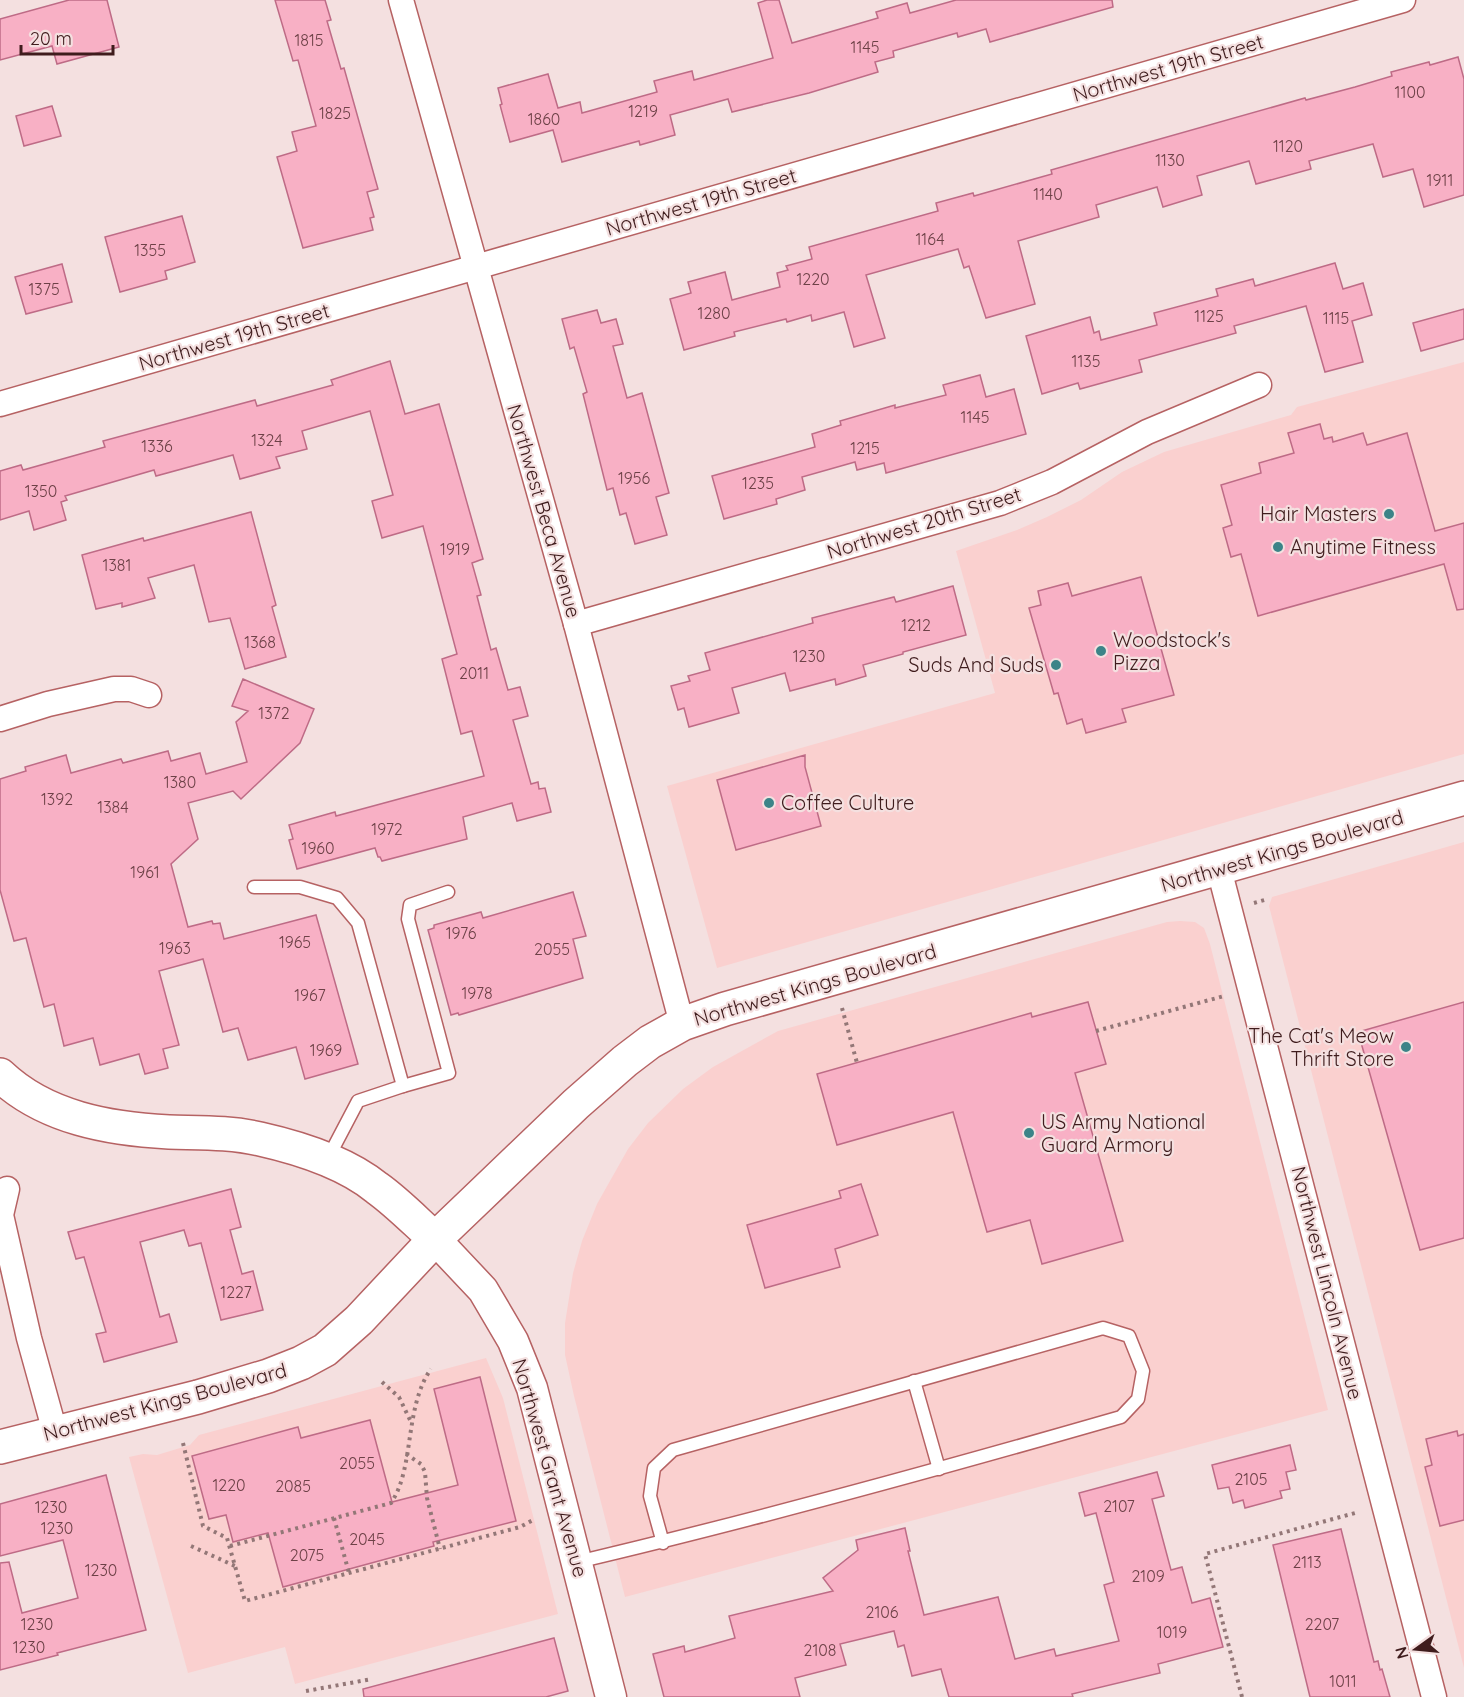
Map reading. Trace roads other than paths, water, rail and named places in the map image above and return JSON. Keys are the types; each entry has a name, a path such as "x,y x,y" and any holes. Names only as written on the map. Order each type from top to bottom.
{"main road":[{"name":"Northwest Kings Boulevard","path":"0,1447 208,1394 268,1376 301,1363 325,1350 358,1320 435,1239 576,1104 650,1042 682,1024 725,1009 1464,798"},
{"name":"Northwest Grant Avenue","path":"0,1075 39,1103 82,1121 113,1128 229,1134 298,1149 345,1168 377,1187 435,1239"}],"street":[{"name":"Northwest Beca Avenue","path":"401,0 576,624 682,1024"},
{"name":"Northwest 19th Street","path":"0,404 1403,0"},
{"name":"Northwest 20th Street","path":"576,624 1000,503 1052,482 1147,432 1259,385"},
{"path":"0,719 48,704 114,689 131,689 149,695"},
{"name":"Northwest Lincoln Avenue","path":"1219,869 1434,1697"},
{"path":"7,1189 1,1215 29,1338 55,1432"},
{"name":"Northwest Grant Avenue","path":"435,1239 483,1290 513,1341 532,1388 611,1697"}],"lane":[{"path":"254,887 300,887 337,898 357,923 403,1086"},
{"path":"327,1161 358,1101 449,1073 408,919 410,905 448,892"},
{"path":"577,1562 663,1543 939,1469 1121,1417 1138,1399 1143,1371 1129,1336 1103,1328 673,1450 654,1468 650,1496 663,1543"},
{"path":"914,1382 939,1469"}],"place":[{"name":"Hair Masters","path":"1389,514"},
{"name":"Anytime Fitness","path":"1278,547"},
{"name":"Woodstock's Pizza","path":"1101,651"},
{"name":"Suds And Suds","path":"1056,665"},
{"name":"Coffee Culture","path":"769,803"},
{"name":"The Cat's Meow Thrift Store","path":"1406,1047"},
{"name":"US Army National Guard Armory","path":"1029,1133"}]}
